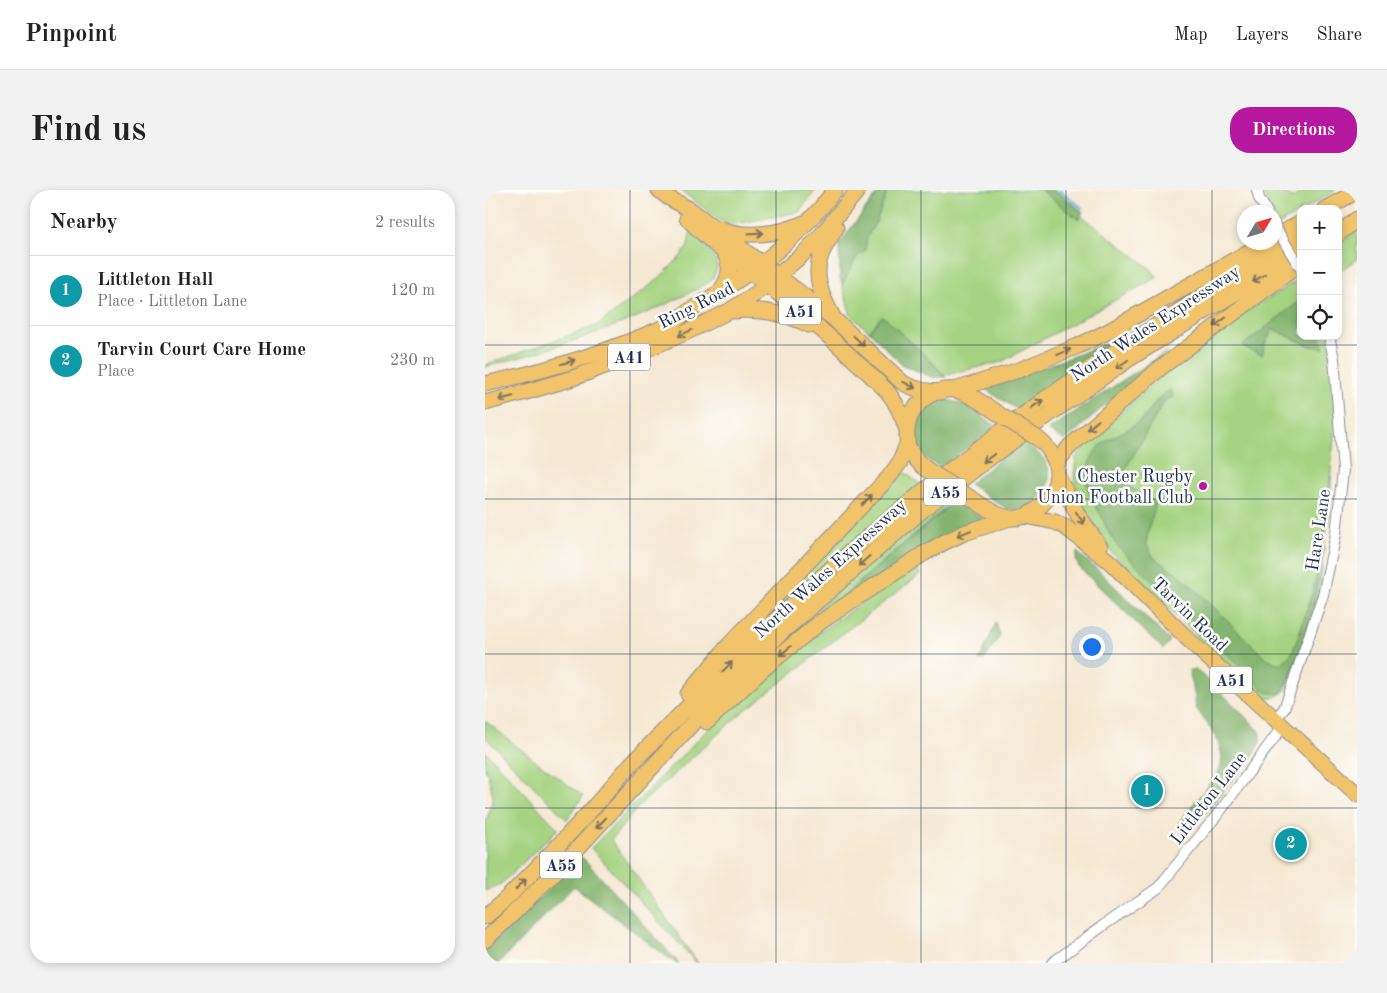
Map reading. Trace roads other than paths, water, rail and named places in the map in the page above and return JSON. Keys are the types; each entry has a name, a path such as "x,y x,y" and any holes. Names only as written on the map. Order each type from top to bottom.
{"highway":[{"name":"Ring Road","path":"485,403 573,378 621,360 685,333 749,299 787,242 810,220 835,190"},
{"path":"1332,205 1357,191"},
{"name":"Ring Road","path":"485,384 522,376 568,362 620,345 664,327 718,294 764,274 806,251 856,193"},
{"path":"833,318 819,285 819,262 824,248 856,193"},
{"name":"A51","path":"664,194 691,210 709,224 887,391 895,400 901,412 915,460 921,466 991,510 1010,518 1026,516 1055,522 1065,527 1109,561"},
{"name":"A51","path":"664,194 693,224 723,250 833,318 910,387 922,391 962,392 1037,438 1047,447 1078,515 1109,561"},
{"path":"1342,209 1357,200"},
{"path":"1342,227 1357,218"},
{"path":"1342,231 1357,218"},
{"path":"709,224 727,232 743,234 789,229 810,220"},
{"path":"1282,234 1297,225"},
{"name":"North Wales Expressway","path":"485,917 507,898 555,849 631,764 749,644 839,561 935,482 1042,401 1122,347 1297,238"},
{"path":"718,294 724,286 729,273 729,262 723,250"},
{"path":"631,764 729,644 889,477 900,462 910,417 919,403 931,395 1019,370 1078,346 1107,332 1252,250"},
{"name":"North Wales Expressway","path":"485,940 566,861 715,699 783,632 926,507 1007,446 1122,364 1297,255"},
{"path":"1026,516 1047,498 1055,483 1057,470 1065,451 1070,446 1159,369 1297,266"},
{"path":"664,327 703,313 764,274"},
{"path":"729,311 742,310 781,315 805,323 832,338"},
{"path":"634,787 675,752 762,670 818,624 923,554 964,533 1010,518"},
{"name":"Tarvin Road","path":"1109,561 1193,644 1357,794"}],"street":[{"path":"1257,190 1263,205"},
{"path":"1282,237 1297,262"},
{"name":"Hare Lane","path":"1279,723 1323,595 1336,534 1343,470 1330,340"},
{"name":"Littleton Lane","path":"1052,963 1158,888 1221,810 1279,723"}],"waterway":[{"path":"1060,190 1082,208"}],"place":[{"name":"Chester Rugby Union Football Club","path":"1203,486"},
{"name":"Littleton Hall","path":"1147,791"},
{"name":"Tarvin Court Care Home","path":"1291,844"}]}
